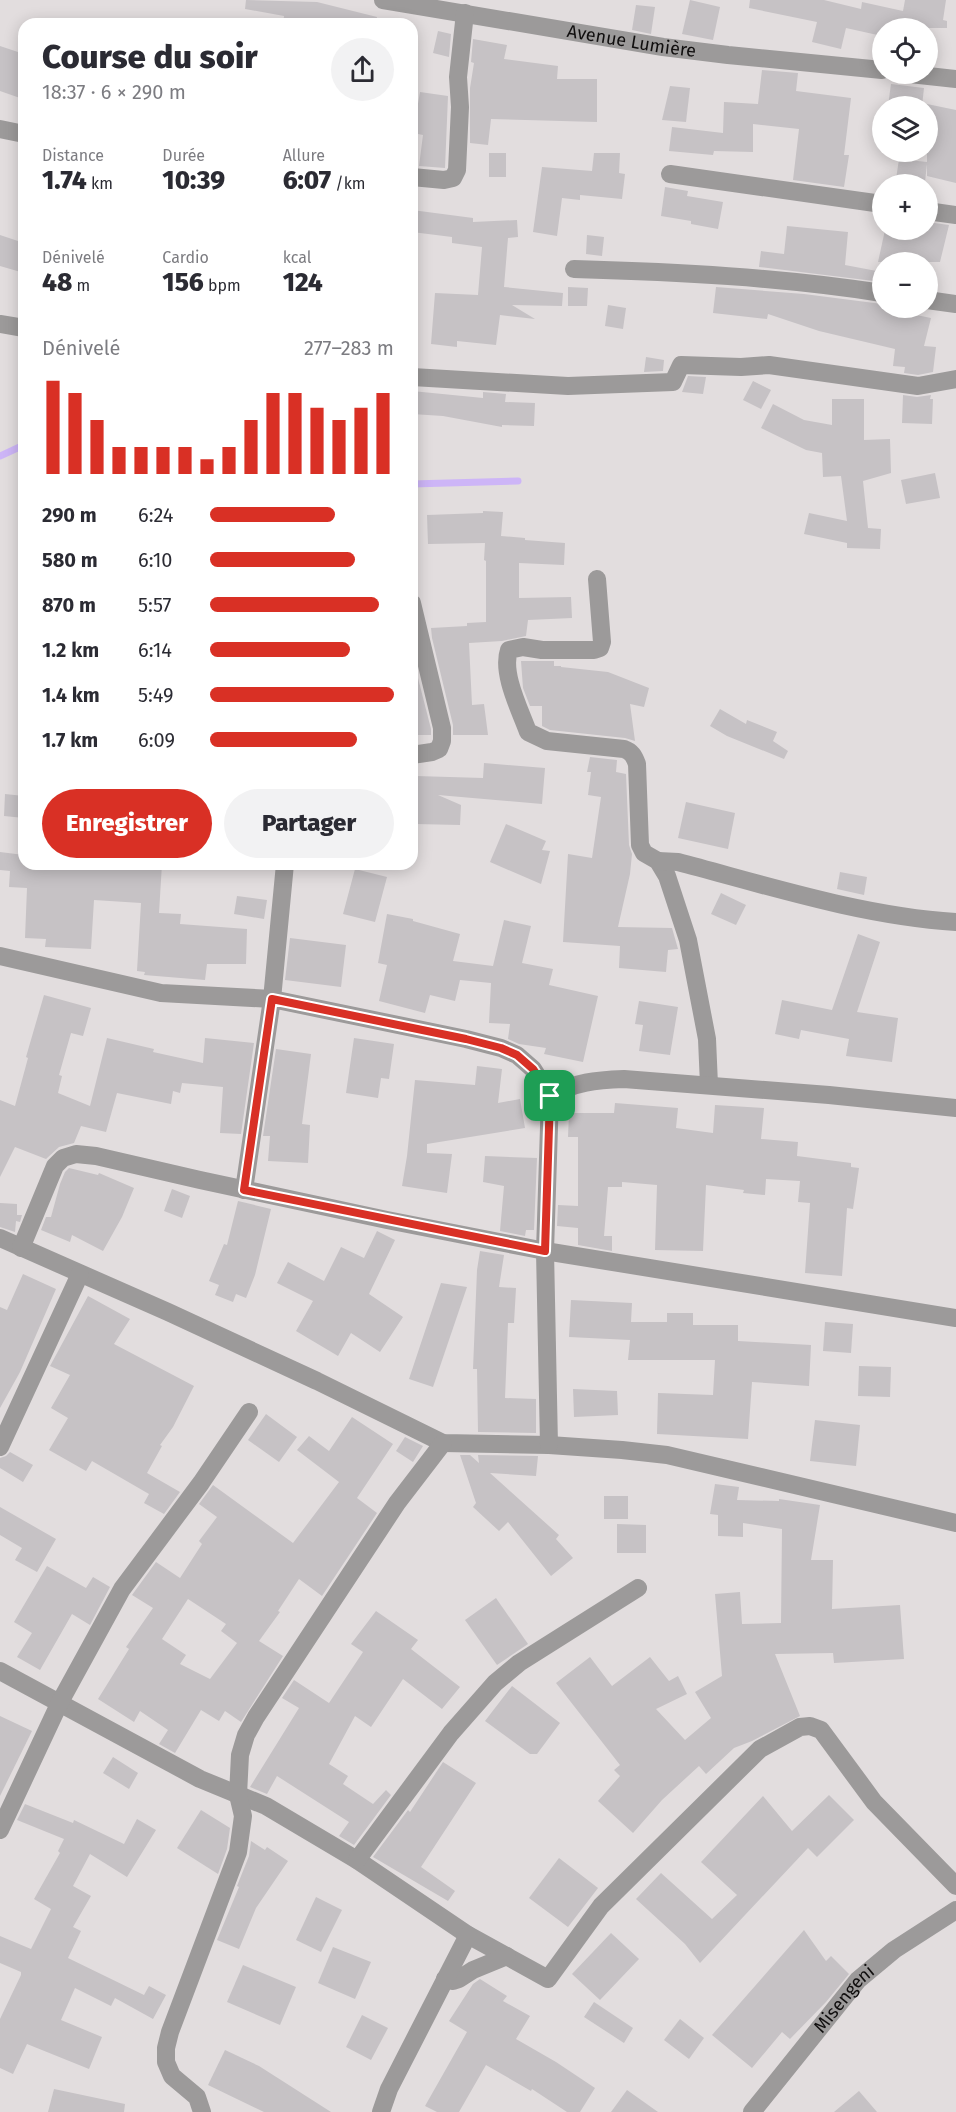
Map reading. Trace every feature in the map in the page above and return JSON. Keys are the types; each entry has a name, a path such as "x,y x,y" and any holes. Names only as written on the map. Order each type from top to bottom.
{"street":[{"name":"Avenue Lumière","path":"382,0 674,48 872,69"},
{"path":"418,178 444,180 453,178 458,170 460,107 458,77 465,14"},
{"path":"938,78 956,80"},
{"path":"0,129 18,133"},
{"path":"670,174 872,203"},
{"path":"938,213 956,215"},
{"path":"574,269 683,272 792,280 872,292"},
{"path":"938,302 956,304"},
{"path":"0,324 18,327"},
{"path":"418,377 568,386 616,385 673,382 681,365 741,367 769,365 918,386 956,379"},
{"path":"597,579 602,642 600,648 542,650 523,647 509,650 506,660 528,732 547,741 631,751 637,764 639,845 644,853 658,861 678,862 844,904 937,921 956,922"},
{"path":"418,628 442,728 442,741 439,749 418,754"},
{"path":"658,861 667,876 688,940 707,1039 708,1085"},
{"path":"244,1190 272,999 284,870"},
{"path":"0,956 161,993 272,999 466,1039 501,1048 517,1055 533,1069 550,1096 545,1251 549,1445"},
{"path":"550,1096 569,1085 592,1080 624,1078 956,1108"},
{"path":"21,1248 55,1166 63,1158 76,1154 96,1156 244,1190 545,1251 956,1318"},
{"path":"0,1238 168,1312 443,1443 549,1445 667,1455 956,1523"},
{"path":"0,1447 80,1275"},
{"path":"0,1830 60,1702 122,1589 201,1483 249,1412"},
{"path":"202,2112 197,2097 172,2076 166,2062 166,2048 238,1852 243,1816 238,1795 240,1755 246,1735 397,1503 443,1443"},
{"path":"357,1860 450,1733 495,1683 519,1663 638,1588"},
{"path":"0,1671 200,1779 266,1806 357,1860 468,1935 548,1979 601,1906 760,1749 800,1727 810,1726 821,1730 874,1802 956,1886"},
{"name":"Misengeni","path":"752,2112 858,1980 894,1950 956,1910"},
{"path":"381,2112 389,2089 468,1935"},
{"path":"445,1979 453,1981 459,1979 472,1970 487,1966 507,1956"}],"building":[{"path":"246,0 317,2 377,17 284,18 284,16 245,9"},
{"path":"690,0 720,7 713,40 682,34"},
{"path":"750,0 824,0 861,9 862,2 903,11 905,0 946,0 943,20 947,21 947,28 938,28 938,18 872,18 872,34 846,28 841,49 812,42 817,22 749,8"},
{"path":"636,5 655,7 651,34 632,30"},
{"path":"438,31 451,34 449,57 433,53"},
{"path":"473,39 507,45 504,59 558,66 557,79 597,79 597,122 491,119 488,145 470,143"},
{"path":"0,46 18,52 18,97 0,91"},
{"path":"762,70 798,73 796,91 851,98 844,155 849,155 844,187 793,180 799,129 753,124 753,152 714,151 713,155 669,151 672,127 723,133 724,102 758,104"},
{"path":"891,84 924,88 923,96 889,96"},
{"path":"670,86 690,88 686,122 662,120"},
{"path":"420,92 448,96 445,168 419,166 423,135 418,134"},
{"path":"938,106 956,110 956,183 938,179 938,174 927,174 927,164 926,174 897,174 899,162 938,162"},
{"path":"489,153 506,153 506,177 489,177"},
{"path":"594,153 620,153 619,173 625,174 622,199 580,195 580,200 562,198 557,236 533,232 542,167 592,171"},
{"path":"665,187 688,191 687,196 723,202 718,229 661,216"},
{"path":"418,211 473,218 473,222 517,220 518,237 508,238 504,287 563,293 562,306 512,305 535,319 500,315 496,345 457,341 457,347 431,344 435,293 478,295 482,247 452,243 452,237 418,233"},
{"path":"938,224 949,225 940,262 938,262 938,252 880,252 883,240 938,240"},
{"path":"787,226 848,232 845,265 872,270 872,281 759,267 761,251 784,254"},
{"path":"0,235 18,241 18,271 0,266"},
{"path":"587,235 604,237 602,256 586,254"},
{"path":"568,287 588,288 587,306 568,306"},
{"path":"716,287 804,294 872,303 872,318 931,318 924,346 936,347 933,372 918,375 904,373 905,367 893,366 895,349 819,331 768,314 767,319 713,313"},
{"path":"608,305 626,308 623,329 605,326"},
{"path":"646,357 664,360 663,371 644,372"},
{"path":"688,376 706,377 703,394 682,392"},
{"path":"753,381 771,390 761,409 743,400"},
{"path":"418,392 483,398 483,392 506,394 505,402 535,403 534,426 502,425 502,427 443,416 418,414"},
{"path":"903,395 917,397 931,395 930,399 933,399 932,424 902,423"},
{"path":"832,399 864,399 864,440 890,439 891,473 863,481 868,528 881,529 880,549 847,548 847,543 804,534 809,513 847,521 841,476 823,477 822,453 806,450 761,428 773,404 804,420 832,425"},
{"path":"935,473 940,498 906,504 901,480"},
{"path":"483,511 503,512 501,536 565,543 564,565 519,563 519,598 571,597 572,618 528,620 526,636 502,641 469,643 472,705 484,704 488,735 453,735 453,725 431,628 467,626 467,623 486,622 485,543 428,544 427,515 483,513"},
{"path":"521,661 554,661 554,666 608,672 649,688 644,707 630,704 635,741 550,730 542,726 542,706 530,706 523,688"},
{"path":"418,678 431,729 431,735 418,735"},
{"path":"720,709 746,724 747,720 777,732 773,741 788,751 784,759 727,736 710,726"},
{"path":"590,757 617,760 616,772 626,774 629,845 632,854 630,874 618,927 672,928 678,949 668,950 666,972 619,968 620,946 563,942 568,854 592,858 601,797 588,795 591,772 587,772"},
{"path":"484,763 545,768 542,804 438,795 461,805 460,825 418,824 418,776 483,778"},
{"path":"5,794 18,795 18,817 4,816"},
{"path":"686,802 735,813 728,849 678,838"},
{"path":"506,824 546,841 542,850 550,851 541,884 490,862"},
{"path":"0,852 18,854 18,870 162,870 159,913 181,914 180,924 247,929 246,964 207,964 205,980 144,975 145,972 137,971 141,903 94,900 91,949 45,947 46,939 25,938 27,888 9,887 10,871 0,870"},
{"path":"355,870 387,877 375,922 343,914"},
{"path":"840,872 867,877 864,895 837,889"},
{"path":"721,893 746,905 736,925 711,914"},
{"path":"237,896 267,900 264,919 234,914"},
{"path":"387,914 413,919 413,921 460,934 453,961 493,966 504,920 531,926 522,963 553,969 549,985 598,996 583,1062 544,1054 546,1048 519,1044 508,1039 510,1024 489,1023 491,983 460,980 455,1001 430,995 425,1013 379,1001 387,965 378,963"},
{"path":"858,934 880,942 857,1012 898,1018 892,1062 846,1056 849,1039 801,1030 799,1039 775,1034 782,1000 832,1010"},
{"path":"290,938 346,945 341,987 285,980"},
{"path":"44,995 91,1008 83,1036 71,1033 59,1075 62,1076 58,1093 90,1106 107,1038 154,1049 153,1052 203,1063 205,1038 254,1043 241,1134 220,1133 223,1087 182,1083 180,1093 173,1091 171,1104 117,1093 106,1132 81,1126 74,1143 59,1147 46,1159 15,1147 0,1177 0,1100 15,1106"},
{"path":"639,1001 678,1007 670,1055 639,1051 643,1025 635,1024"},
{"path":"354,1038 394,1044 389,1079 381,1078 378,1098 346,1093"},
{"path":"276,1049 311,1054 302,1124 310,1125 308,1163 268,1161 270,1136 263,1136"},
{"path":"477,1066 502,1069 498,1103 520,1099 525,1128 427,1144 427,1153 452,1154 447,1193 402,1186 415,1080 475,1085"},
{"path":"615,1103 678,1108 676,1128 713,1133 715,1105 764,1108 761,1139 798,1142 797,1156 851,1163 851,1167 859,1168 853,1209 847,1208 842,1276 805,1273 810,1203 798,1202 800,1181 766,1179 765,1195 706,1185 703,1251 655,1250 657,1185 622,1182 622,1187 608,1187 604,1236 612,1236 612,1251 578,1245 578,1228 557,1226 558,1205 578,1206 578,1137 568,1137 569,1113 614,1113"},
{"path":"485,1156 537,1158 534,1230 526,1230 525,1236 500,1231 504,1186 483,1182"},
{"path":"69,1168 98,1175 99,1173 134,1188 122,1217 103,1251 72,1235 70,1242 41,1230 46,1217 51,1217 60,1184"},
{"path":"172,1189 190,1196 182,1218 164,1211"},
{"path":"238,1201 271,1209 255,1275 246,1298 236,1294 233,1302 215,1295 219,1285 209,1281 224,1244 227,1245"},
{"path":"0,1203 17,1204 17,1215 22,1215 20,1222 16,1221 15,1232 0,1227"},
{"path":"377,1231 395,1240 369,1294 403,1317 380,1352 351,1333 338,1356 296,1331 313,1301 277,1283 288,1262 324,1281 341,1247 364,1258"},
{"path":"480,1251 504,1255 499,1287 516,1288 514,1323 508,1323 505,1398 536,1399 536,1433 478,1432 477,1369 473,1369 477,1270"},
{"path":"23,1274 56,1289 20,1372 0,1408 0,1307 7,1310"},
{"path":"441,1283 467,1287 433,1387 409,1379"},
{"path":"88,1296 130,1319 114,1344 194,1386 173,1427 160,1445 162,1446 147,1473 180,1492 164,1514 144,1503 149,1494 92,1461 86,1471 49,1450 68,1418 51,1408 70,1375 50,1366"},
{"path":"571,1300 632,1303 631,1322 667,1322 667,1313 693,1313 693,1325 738,1325 738,1341 811,1345 809,1386 752,1382 748,1439 657,1434 658,1393 713,1395 715,1360 628,1360 630,1340 569,1337"},
{"path":"825,1322 853,1324 851,1353 823,1351"},
{"path":"859,1366 891,1367 890,1397 858,1396"},
{"path":"573,1389 617,1391 618,1415 574,1417"},
{"path":"266,1414 297,1437 279,1462 248,1440"},
{"path":"352,1417 393,1444 357,1498 377,1513 322,1596 299,1579 278,1611 280,1612 259,1641 283,1656 241,1722 225,1711 219,1721 201,1710 175,1753 159,1744 168,1730 140,1711 134,1722 98,1699 129,1649 126,1647 153,1608 132,1595 156,1562 180,1578 202,1544 199,1541 217,1517 199,1504 213,1485 293,1543 339,1482 297,1450 309,1436 329,1451","holes":["188,1599 226,1624 221,1631 237,1643 210,1679 180,1664 186,1655 162,1639"]},
{"path":"815,1420 860,1425 856,1466 810,1461"},
{"path":"405,1437 423,1446 413,1462 396,1451"},
{"path":"10,1452 33,1465 23,1482 0,1468 0,1458"},
{"path":"460,1455 470,1455 479,1463 478,1455 538,1456 536,1476 490,1473 559,1535 556,1539 573,1558 551,1576 508,1522 499,1531 473,1507 476,1503"},
{"path":"715,1484 739,1487 737,1500 779,1501 779,1499 820,1505 811,1560 833,1560 832,1609 900,1605 904,1659 834,1663 833,1653 775,1654 800,1716 734,1748 706,1774 699,1766 662,1800 633,1833 598,1801 620,1776 614,1770 620,1765 556,1683 590,1657 612,1686 650,1657 669,1681 678,1676 687,1694 656,1709 685,1740 711,1718 695,1692 722,1676 715,1594 740,1592 742,1624 781,1623 782,1529 743,1523 743,1537 718,1536 718,1515 710,1514"},
{"path":"604,1496 628,1496 628,1519 604,1519"},
{"path":"0,1507 56,1539 37,1572 15,1560 22,1548 0,1535"},
{"path":"617,1524 646,1525 646,1553 617,1553"},
{"path":"47,1566 86,1588 93,1577 110,1587 90,1625 72,1614 40,1670 17,1657 32,1633 14,1622"},
{"path":"496,1598 528,1644 497,1665 465,1620"},
{"path":"376,1611 418,1640 411,1649 460,1687 442,1709 403,1679 371,1727 355,1716 329,1764 348,1776 343,1784 373,1804 386,1790 391,1795 354,1845 339,1836 349,1822 277,1776 267,1794 250,1787 299,1708 282,1698 294,1680 329,1703 363,1652 351,1644"},
{"path":"512,1686 560,1723 537,1754 530,1754 485,1721"},
{"path":"0,1716 32,1731 0,1796"},
{"path":"113,1757 138,1773 129,1789 103,1773"},
{"path":"443,1762 476,1783 421,1867 455,1891 448,1901 373,1857 408,1810 410,1812"},
{"path":"829,1795 854,1820 817,1857 808,1848 700,1963 685,1944 636,1899 661,1873 712,1919 737,1895 701,1862 763,1796 792,1831"},
{"path":"25,1804 73,1823 74,1820 124,1844 137,1819 156,1830 127,1877 90,1854 73,1886 91,1896 73,1927 81,1931 68,1958 144,1995 149,1986 166,1995 153,2019 115,1998 111,2006 75,1988 61,2020 102,2037 89,2069 27,2044 13,2074 0,2068 0,2019 21,1972 0,1963 0,1936 31,1949 51,1909 34,1899 60,1853 58,1851 64,1839 17,1820"},
{"path":"201,1810 230,1828 227,1849 218,1874 177,1848"},
{"path":"251,1841 265,1850 267,1847 288,1861 256,1908 239,1949 217,1940 239,1887 237,1886 249,1856"},
{"path":"559,1858 598,1888 568,1927 529,1898"},
{"path":"316,1897 342,1910 321,1952 296,1940"},
{"path":"804,1930 826,1961 831,1956 849,1974 790,2039 782,2032 752,2068 712,2035"},
{"path":"611,1933 639,1959 600,2000 572,1974"},
{"path":"333,1947 371,1962 355,1999 318,1983"},
{"path":"243,1965 296,1987 280,2025 227,2002"},
{"path":"480,1979 507,1996 503,2001 530,2016 516,2039 595,2088 580,2112 567,2112 532,2089 531,2091 486,2065 459,2112 437,2112 425,2106 467,2032 449,2021 473,1984"},
{"path":"594,2002 633,2028 624,2043 584,2017"},
{"path":"362,2015 388,2028 371,2060 346,2047"},
{"path":"680,2019 704,2038 689,2059 664,2040"},
{"path":"225,2050 259,2066 331,2112 264,2112 208,2085"},
{"path":"54,2089 125,2104 124,2112 48,2112"},
{"path":"627,2090 658,2112 611,2112"},
{"path":"859,2091 877,2112 834,2112"}],"waterway":[{"path":"0,456 18,448"},
{"path":"418,484 518,481"}],"route":[{"path":"272,999 501,1048 517,1055 533,1069 550,1096 545,1251 244,1190 272,999"}]}
